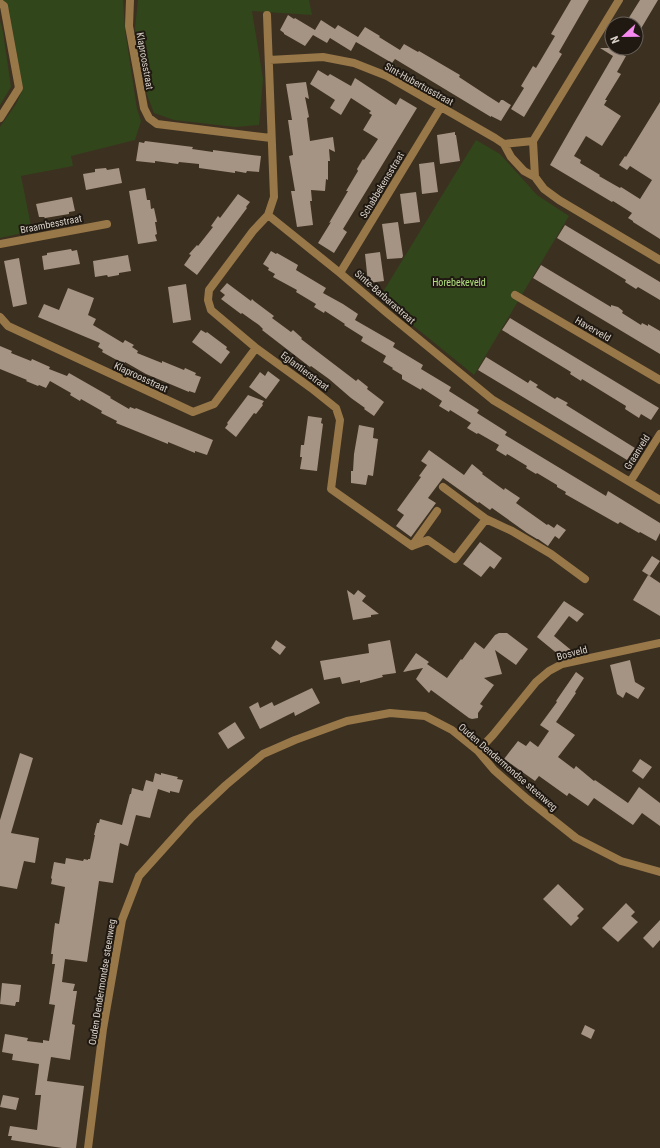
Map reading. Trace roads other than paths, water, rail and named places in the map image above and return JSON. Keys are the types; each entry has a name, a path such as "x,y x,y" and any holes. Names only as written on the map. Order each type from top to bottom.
{"street":[{"name":"Klaproosstraat","path":"130,0 129,26 144,108 149,118 157,124 271,138"},
{"path":"535,177 533,141 619,0"},
{"path":"0,3 4,6 19,88 0,118"},
{"path":"267,15 274,197 268,215"},
{"name":"Sint-Hubertusstraat","path":"269,60 323,56 354,64 388,76 496,138 504,144 511,156 524,171 535,177 544,189 559,200 660,260"},
{"name":"Schabbekensstraat","path":"340,273 441,107"},
{"path":"504,144 533,141"},
{"name":"Sinte-Barbarastraat","path":"268,215 493,400 660,500"},
{"name":"Eglantierstraat","path":"268,215 253,231 209,290 208,300 211,310 256,348 336,408 340,420 331,489 412,546"},
{"name":"Braambesstraat","path":"0,244 107,224"},
{"name":"Haverveld","path":"515,295 660,380"},
{"name":"Klaproosstraat","path":"0,317 8,326 193,412 214,404 256,348"},
{"name":"Graanveld","path":"630,482 660,434"},
{"path":"443,487 486,519 512,531 551,554 585,579"},
{"path":"412,546 437,511"},
{"path":"412,546 428,540 455,559 486,519"},
{"name":"Bosveld","path":"478,751 536,682 549,671 562,664 660,643"},
{"name":"Ouden Dendermondse steenweg","path":"88,1148 103,1029 122,920 139,876 192,817 226,784 263,754 295,740 347,721 390,713 425,716 452,730 478,751 494,770 527,799 576,838 621,861 660,872"}],"park label":[{"name":"Horebekeveld","path":"459,282"}]}
